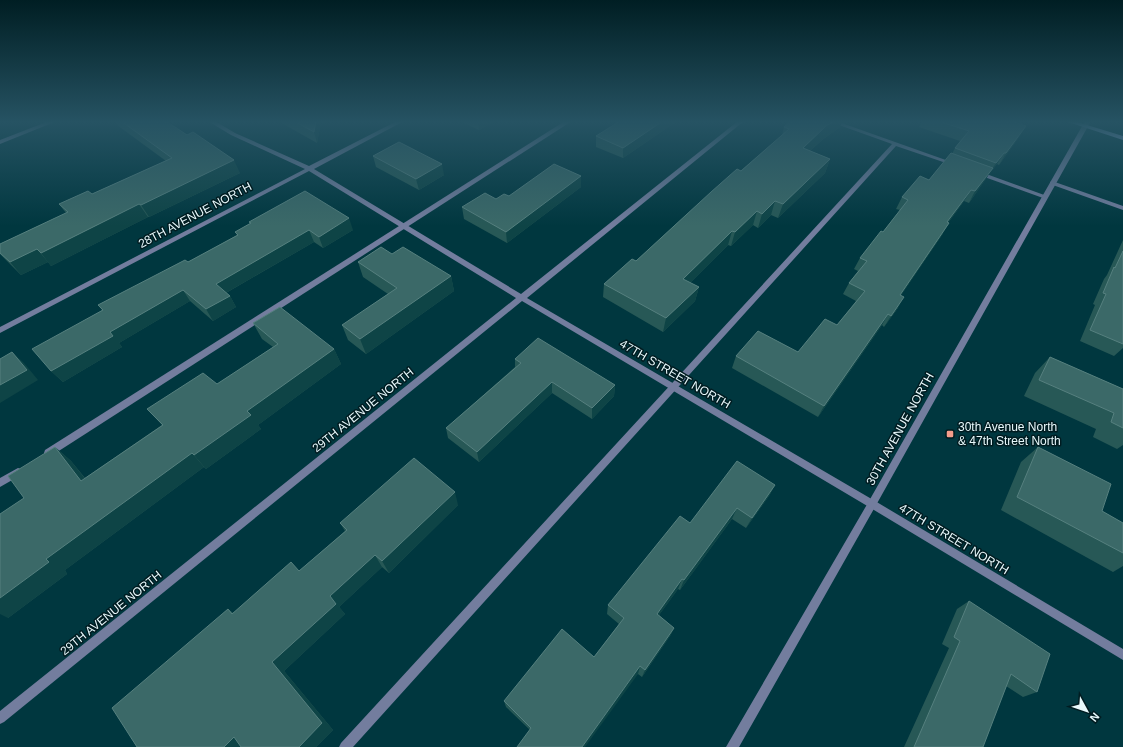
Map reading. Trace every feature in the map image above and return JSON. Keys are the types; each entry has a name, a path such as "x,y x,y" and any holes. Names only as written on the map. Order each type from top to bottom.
{"street":[{"name":"47TH STREET NORTH","path":"281,156 308,168 522,298 872,504 1123,655"},
{"name":"28TH AVENUE NORTH","path":"0,330 332,156"},
{"path":"40,458 514,156"},
{"name":"29TH AVENUE NORTH","path":"0,718 698,156"},
{"path":"345,747 883,156"},
{"path":"929,156 962,167"},
{"name":"30TH AVENUE NORTH","path":"732,747 872,504 1068,156"},
{"path":"970,170 1045,196"},
{"path":"1052,183 1123,208"},
{"path":"0,484 27,466"}],"building":[{"path":"169,156 228,156 234,160 141,205 139,204 41,253 37,249 10,262 0,253 0,244 68,212 59,204 88,191 92,194 172,158"},
{"path":"373,156 426,156 442,164 416,179"},
{"path":"758,156 822,156 830,159 783,204 775,201 762,214 757,211 735,232 732,231 683,279 699,287 666,318 604,284 632,259 636,261 737,169 741,171"},
{"path":"949,156 959,156 993,168 975,191 971,190 947,222 949,223 900,295 904,297 891,316 888,314 824,406 736,356 758,331 798,352 825,319 837,325 865,291 849,283 867,261 860,258 908,200 902,197 920,176 929,180"},
{"path":"976,156 1002,156 996,163"},
{"path":"554,164 581,176 506,232 462,207 485,193 496,199 504,194 509,196"},
{"path":"305,191 349,218 319,237 309,230 216,284 230,296 206,309 183,290 110,332 113,336 51,371 32,349 103,310 98,305 185,260 188,262 238,235 235,232 251,223 249,222"},
{"path":"381,247 392,254 403,247 451,276 360,339 342,325 397,288 358,262"},
{"path":"1123,251 1123,344 1090,330 1106,294 1103,293 1114,267 1115,268"},
{"path":"280,307 334,349 247,411 251,415 194,455 192,453 46,559 49,562 0,598 0,514 24,498 8,476 55,447 81,481 163,425 147,409 203,373 217,384 278,344 253,323"},
{"path":"538,338 615,385 592,408 552,382 477,452 446,428 521,363 515,359"},
{"path":"12,352 27,370 0,385 0,359"},
{"path":"1050,357 1123,389 1123,428 1111,422 1114,413 1039,380"},
{"path":"1038,447 1111,484 1102,511 1123,523 1123,553 1017,497"},
{"path":"414,458 455,492 382,561 375,555 330,596 336,604 272,662 322,723 299,747 241,747 234,737 224,747 137,747 112,708 228,609 232,614 291,562 299,571 347,530 340,523"},
{"path":"737,461 775,485 752,518 737,508 657,614 674,628 645,670 640,666 582,747 517,747 531,728 504,701 562,629 594,657 624,618 608,605 680,516 690,523"},
{"path":"969,601 1050,654 1037,692 1011,674 983,747 914,747 960,641 954,637"}],"place":[{"name":"30th Avenue North & 47th Street North","path":"950,434"}]}
